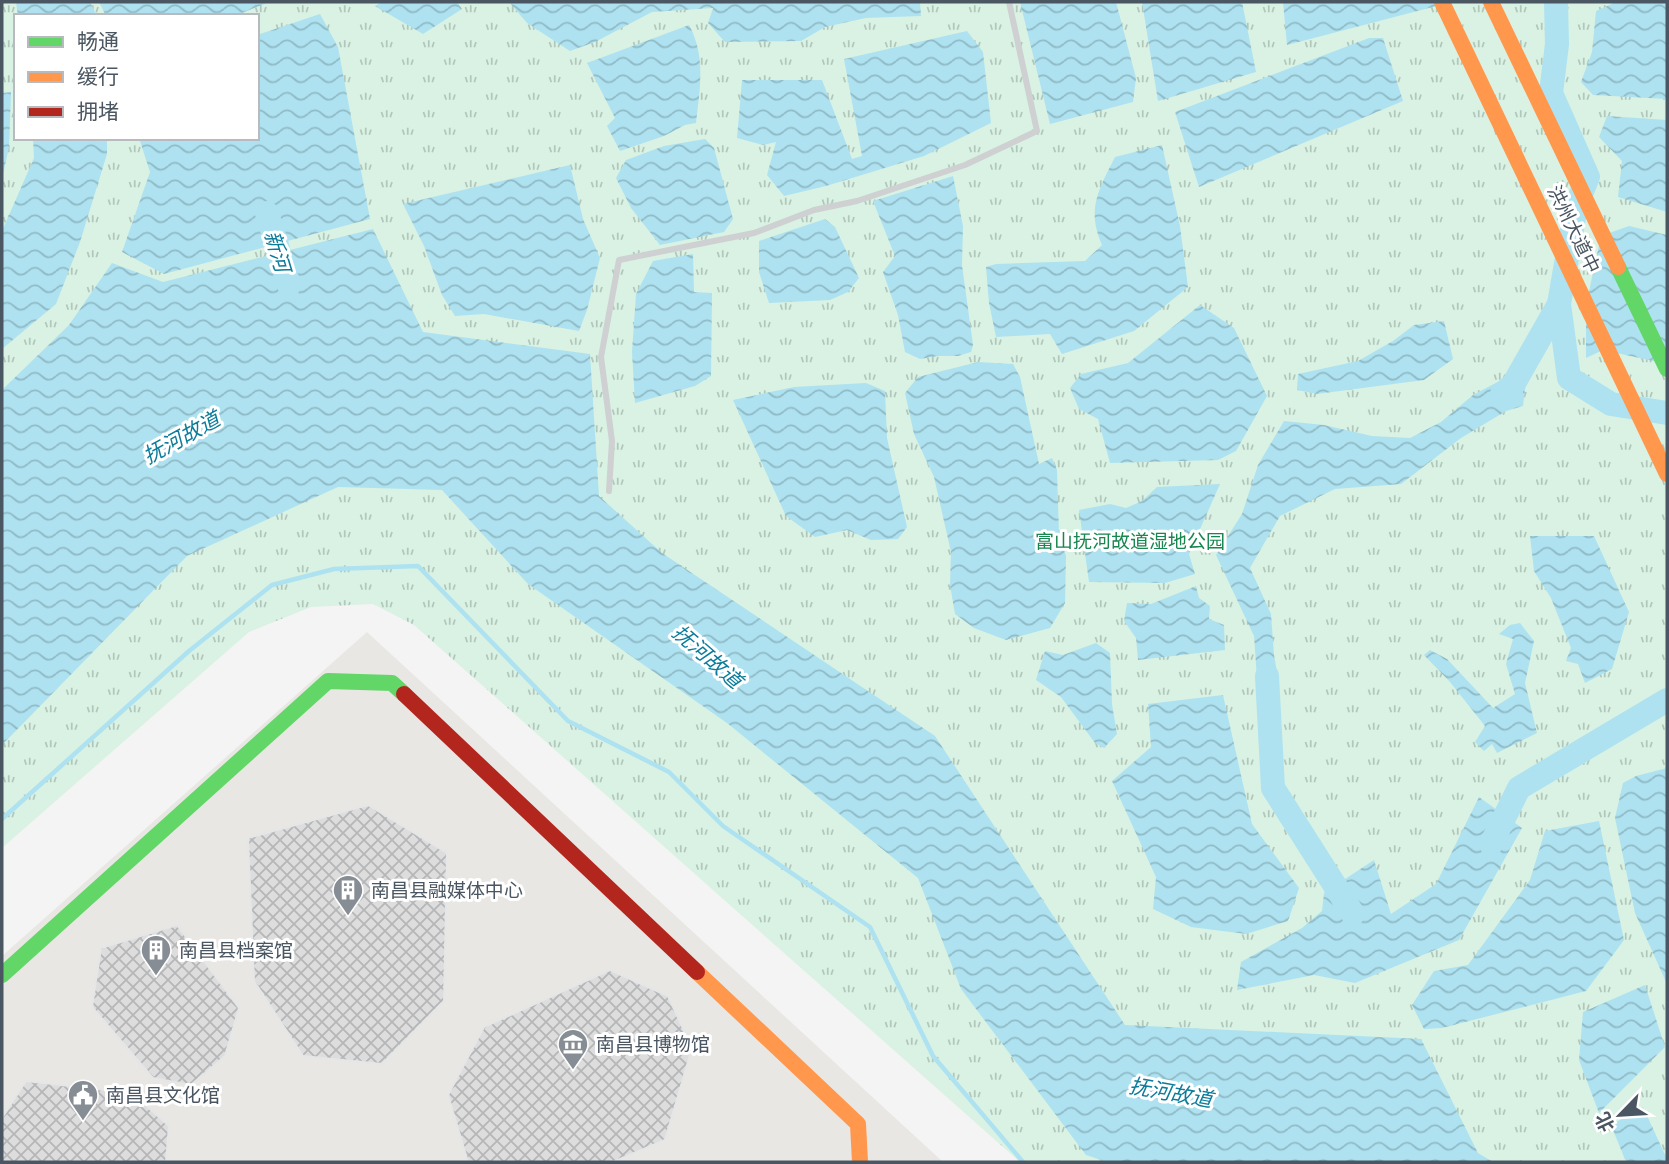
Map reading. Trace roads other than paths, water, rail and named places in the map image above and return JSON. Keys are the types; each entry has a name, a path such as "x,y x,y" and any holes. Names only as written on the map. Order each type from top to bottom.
{"main road":[{"name":"洪州大道中","path":"1442,2 1667,474"},
{"name":"洪州大道中","path":"1490,2 1667,369"},
{"path":"2,975 328,681 392,683 858,1124 859,1162"}],"lane":[{"path":"609,491 612,441 601,357 619,260 754,233 814,210 857,201 965,165 1037,131 1009,2"}],"water":[{"path":"16,2 90,2 96,14 18,14"},
{"path":"99,2 269,2 240,14 105,14"},
{"path":"382,2 457,2 462,9 423,34 375,6"},
{"path":"509,2 920,2 921,16 866,18 825,27 801,41 725,42 708,23 713,8 652,12 595,42 570,51 527,23"},
{"path":"1020,2 1116,2 1136,78 1133,102 1050,124"},
{"path":"1142,2 1242,2 1256,72 1158,101"},
{"path":"1283,2 1452,2 1287,45"},
{"path":"1616,2 1667,2 1667,99 1593,95 1581,82 1592,52 1596,11"},
{"path":"320,14 338,47 370,219 164,274 122,252 150,172 140,140 259,140 259,34"},
{"path":"689,25 700,61 696,123 620,151 607,126 615,118 587,63"},
{"path":"967,31 983,52 991,123 924,156 784,196 767,175 776,142 763,145 737,138 742,80 822,80 852,159 862,156 844,59"},
{"path":"1369,38 1383,38 1403,101 1199,187 1175,112"},
{"path":"11,92 9,147 2,179 2,93"},
{"path":"1607,116 1667,120 1667,212 1618,197 1622,161 1599,137"},
{"path":"705,139 714,148 733,219 724,232 660,245 631,208 616,178 626,160 664,146"},
{"path":"33,140 107,140 107,154 80,242 56,304 2,349 2,231 34,158"},
{"path":"1162,145 1180,226 1188,287 1134,331 1062,354 1050,334 996,337 989,303 986,267 996,264 1085,261 1102,245 1095,221 1096,199 1115,157"},
{"path":"570,165 583,219 600,258 579,331 484,314 455,316 442,295 424,246 403,204"},
{"path":"953,176 963,226 962,265 973,345 971,352 958,356 920,359 905,352 898,315 883,272 895,256 873,201"},
{"path":"825,219 835,227 859,278 848,292 830,300 769,303 759,272 759,241"},
{"path":"1629,226 1667,235 1667,364 1603,350 1586,358 1586,305 1601,236"},
{"name":"抚河故道","path":"373,229 423,332 590,354 599,496 662,553 935,736 1125,1025 1421,1039 1478,1153 1493,1162 1107,1162 1086,1155 961,989 918,878 727,723 528,584 442,490 338,487 187,556 2,745 2,390 69,325 112,263 163,282"},
{"path":"693,254 694,292 712,293 711,376 695,386 635,403 632,352 636,294 653,261"},
{"path":"1200,305 1234,328 1267,396 1236,451 1218,460 1110,463 1098,419 1079,409 1070,388 1081,374 1128,363"},
{"path":"1444,321 1453,359 1424,380 1317,394 1297,390 1298,374 1358,361 1393,341 1414,325"},
{"path":"978,362 1013,364 1020,377 1039,464 1052,458 1057,470 1059,533 1066,556 1065,603 1050,628 1006,640 974,628 955,614 950,585 951,552 934,477 914,434 905,393 918,377"},
{"path":"1528,366 1523,406 1506,411 1461,438 1401,484 1335,489 1280,516 1250,568 1271,614 1279,684 1274,710 1259,707 1254,636 1216,555 1242,514 1258,465 1284,421 1324,425 1372,436 1410,438 1441,422 1473,395"},
{"path":"866,383 885,391 887,438 907,527 898,539 871,540 847,530 815,537 786,516 733,400 794,387"},
{"path":"1220,484 1189,554 1195,574 1165,583 1089,582 1079,510 1110,504 1126,508 1142,501 1157,487"},
{"path":"1530,536 1594,536 1629,612 1612,669 1585,683 1578,664 1566,661 1571,648 1551,598 1534,571"},
{"path":"1196,586 1199,598 1210,606 1209,619 1224,625 1225,650 1138,660 1136,638 1124,621 1127,603 1151,604"},
{"path":"1520,623 1534,641 1525,683 1537,733 1497,753 1492,744 1484,751 1475,742 1485,726 1450,682 1424,655 1430,650 1447,659 1493,708 1515,694 1506,664 1513,639 1499,634 1510,625"},
{"path":"1096,643 1110,653 1112,704 1117,734 1104,748 1095,743 1061,697 1036,680 1045,651 1063,655"},
{"path":"1223,695 1252,824 1299,888 1288,921 1246,934 1191,927 1153,909 1156,877 1112,781 1151,747 1148,704"},
{"path":"1667,768 1667,984 1635,913 1615,818 1623,783 1636,776"},
{"path":"1479,797 1522,828 1459,940 1355,983 1314,975 1237,990 1241,962 1302,928 1322,911 1324,893 1374,860 1391,914 1436,884"},
{"path":"1599,821 1624,940 1586,991 1442,1028 1424,1029 1412,1005 1434,971 1468,965 1530,880 1545,831"},
{"path":"1645,985 1665,1047 1599,1113 1579,1060 1583,1012"},
{"path":"1643,1107 1667,1162 1626,1162 1611,1125"}],"waterway":[{"path":"1556,2 1557,44 1551,93 1588,177 1576,206 1559,304 1569,378 1611,404 1667,413"},
{"name":"新河","path":"267,213 289,285"},
{"path":"1502,394 1513,385 1559,304"},
{"path":"2,819 189,651 272,585 334,569 418,566 568,721 669,772 723,826 870,927 933,1056 1023,1162"},
{"path":"1267,676 1273,788 1353,914"},
{"path":"1491,844 1519,788 1667,700"}],"place":[{"name":"南昌县融媒体中心","path":"348,917"},
{"name":"南昌县档案馆","path":"156,977"},
{"name":"南昌县博物馆","path":"573,1071"},
{"name":"南昌县文化馆","path":"83,1122"}],"park label":[{"name":"富山抚河故道湿地公园","path":"1130,541"}]}
